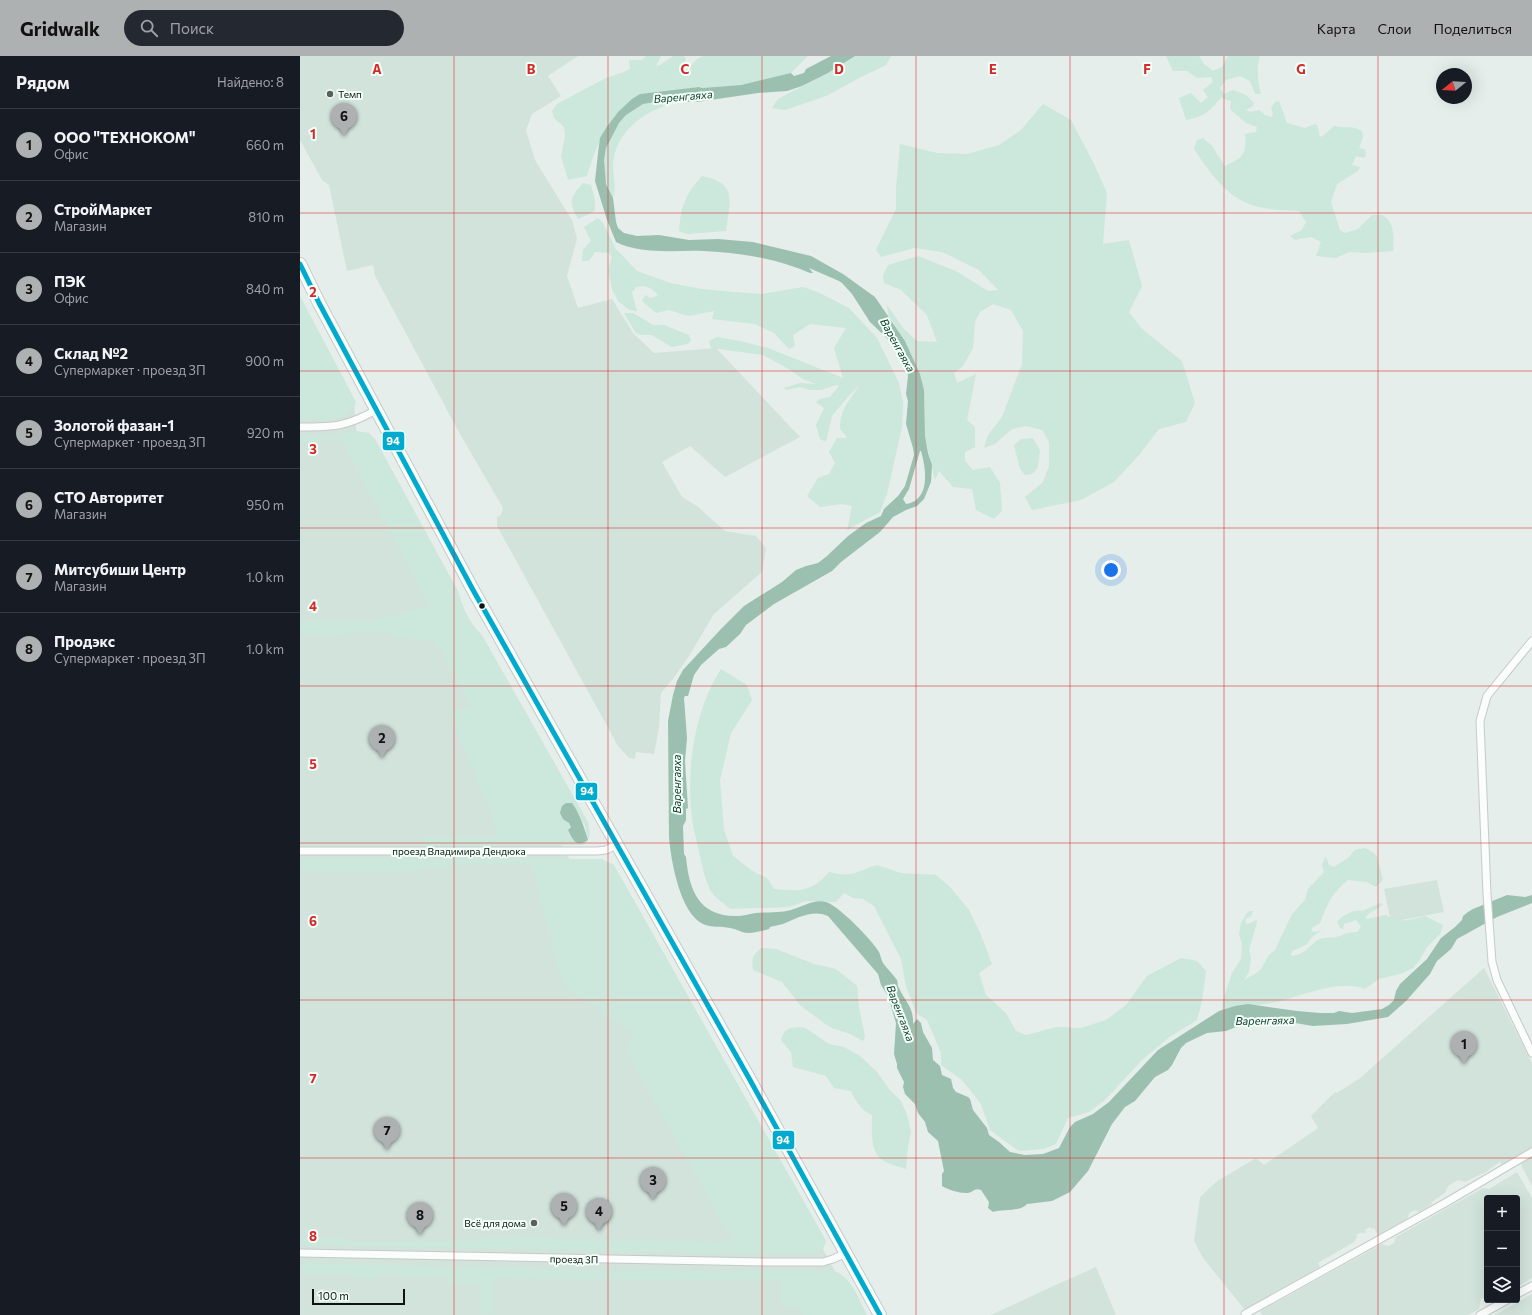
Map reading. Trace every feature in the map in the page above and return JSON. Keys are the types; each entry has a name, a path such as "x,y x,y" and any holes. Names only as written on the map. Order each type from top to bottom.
{"highway":[{"path":"300,264 318,303 473,590 880,1315"}],"street":[{"path":"300,427 345,425 376,410"},
{"path":"1532,642 1487,696 1480,722 1487,894 1492,962 1494,973 1532,1053"},
{"name":"проезд Владимира Дендюка","path":"300,851 597,851 606,850 616,845"},
{"path":"1246,1315 1245,1314 1445,1203 1532,1152"},
{"name":"проезд 3П","path":"300,1253 765,1262 823,1262 833,1260 846,1253"},
{"path":"1520,1292 1532,1286"},
{"path":"1480,1315 1501,1303"}],"shaded area":[{"path":"300,56 578,56 548,76 561,96 532,114 526,130 535,160 572,220 577,239 567,276 578,308 612,299 633,333 654,353 716,348 800,437 725,477 690,446 662,462 682,497 697,506 725,531 756,536 766,548 762,572 714,614 689,656 661,693 659,727 654,754 636,752 635,759 629,758 618,746 497,526 497,517 501,515 503,508 460,434 375,276 373,265 347,271 329,185 322,180 300,140"},
{"path":"646,56 661,56 656,66 673,56 683,56 686,58 682,73 697,59 703,56 808,56 791,73 783,76 741,85 699,87 649,94 645,93 623,108 607,127 596,150 587,176 568,180 561,156 565,137 564,127 554,118 552,111 557,104 606,78 630,69 629,60 642,60"},
{"path":"855,56 891,56 886,65 826,96 785,110 772,108 778,99 828,73"},
{"path":"1166,56 1199,56 1204,64 1213,71 1222,67 1228,56 1260,56 1258,75 1261,94 1255,94 1250,81 1240,76 1226,80 1220,88 1224,94 1233,90 1246,95 1254,103 1253,106 1246,110 1250,112 1259,110 1265,115 1272,117 1273,114 1271,108 1275,102 1279,101 1287,123 1305,128 1315,124 1317,125 1320,137 1334,126 1355,128 1362,131 1363,137 1359,148 1365,149 1366,155 1364,158 1356,156 1352,165 1360,167 1358,171 1337,184 1331,202 1340,230 1345,233 1358,229 1372,215 1382,215 1386,218 1389,221 1393,231 1393,251 1367,253 1349,252 1336,258 1316,256 1321,242 1311,237 1295,240 1290,236 1302,230 1306,222 1299,211 1259,207 1248,204 1229,192 1207,168 1194,149 1197,140 1203,138 1212,146 1225,166 1240,158 1244,151 1245,134 1256,132 1257,127 1246,123 1230,109 1231,101 1221,98 1206,113 1186,120 1179,98 1191,93 1201,103 1208,97 1203,90 1213,82 1211,77 1197,78 1187,71 1173,71"},
{"path":"671,101 668,105 658,108 639,119 618,144 613,165 615,189 613,198 606,180 604,165 605,152 616,127 628,113 643,104"},
{"path":"1043,104 1071,120 1093,162 1107,193 1103,244 1129,240 1142,286 1129,312 1142,329 1182,361 1195,403 1186,422 1159,429 1139,455 1114,482 1081,500 1032,510 1025,497 1043,482 1049,466 1049,442 1042,430 1026,426 1012,429 995,444 984,448 988,435 1002,417 1022,364 1023,331 1011,310 993,304 980,312 975,322 973,348 963,366 954,373 957,383 976,374 967,420 975,427 975,447 965,452 965,461 973,470 990,467 1000,483 1002,511 994,519 976,510 972,489 953,487 939,471 935,480 925,436 924,390 920,374 905,341 888,314 887,305 904,329 917,341 937,342 927,315 901,290 884,283 883,276 888,265 918,256 956,271 988,291 998,290 979,270 942,252 914,248 881,257 876,250 896,209 896,189 900,144 937,153 967,154 999,145 1021,130"},
{"path":"702,176 722,183 729,195 730,203 726,231 688,234 679,231 685,201"},
{"path":"583,183 591,185 595,200 595,209 593,212 578,219 573,208 572,200 575,192"},
{"path":"598,218 603,223 616,249 637,271 670,283 702,289 762,294 803,287 820,293 849,308 877,338 899,383 903,403 902,427 887,494 880,512 847,530 852,506 842,504 820,507 807,496 818,478 829,474 835,463 829,452 837,438 846,438 840,429 840,422 846,405 860,384 832,416 826,442 820,439 816,425 824,408 816,402 820,399 830,397 839,386 836,385 821,390 809,390 800,387 786,390 784,388 800,383 817,384 803,379 787,368 763,355 711,348 709,341 717,337 768,348 843,378 834,348 846,328 810,324 793,335 795,346 789,349 774,333 755,324 712,319 714,311 688,316 669,310 656,313 642,301 645,295 651,298 658,295 651,288 643,286 636,287 632,292 637,311 629,310 618,301 612,289 608,270 612,257 609,253 595,252 589,261 582,261 583,250 591,241 584,227"},
{"path":"300,296 356,402 353,409 340,417 332,419 300,419"},
{"path":"300,303 354,404 357,441 493,718 571,862 817,1238 859,1315 300,1315"},
{"path":"624,313 633,313 653,325 664,325 689,335 691,340 688,344 672,347 652,335 642,335 636,333"},
{"path":"356,431 369,433 375,439 458,591 467,615 482,635 588,822 590,832 588,840 585,826 577,810 569,823 571,827 587,840 583,845 421,846 421,837 495,837 496,826 449,711 472,708 436,642 395,636 378,631 339,635 300,635 300,621 374,621 429,606 343,442 335,440 300,443 300,435 326,436"},
{"path":"1033,438 1040,450 1038,464 1036,471 1025,475 1020,469 1014,445 1021,439"},
{"path":"721,669 747,685 752,700 731,733 720,780 724,829 733,856 754,872 767,878 774,889 804,889 816,884 829,872 849,874 877,865 901,873 936,875 951,888 969,910 981,935 992,964 979,973 986,995 1006,1013 1016,1031 1026,1035 1057,1027 1081,1028 1106,1020 1126,1005 1147,976 1181,958 1197,961 1206,971 1202,1001 1197,1020 1168,1038 1142,1060 1105,1100 1089,1112 1068,1118 1056,1144 1044,1149 1019,1151 990,1130 981,1104 962,1080 941,1065 941,1053 927,1020 916,1013 906,986 901,959 874,906 863,899 853,898 844,893 836,902 806,901 789,907 730,909 710,890 704,872 693,825 690,786 691,765 698,724 704,704 711,686"},
{"path":"1365,848 1374,853 1377,857 1383,880 1376,887 1367,882 1348,880 1334,894 1320,923 1313,927 1311,931 1315,932 1322,930 1312,937 1306,945 1292,951 1291,955 1300,954 1320,939 1334,938 1348,933 1357,932 1361,927 1356,920 1344,924 1343,929 1340,928 1337,922 1349,913 1362,911 1381,903 1383,904 1379,908 1365,918 1367,919 1386,915 1396,920 1409,920 1425,916 1443,925 1440,934 1427,947 1413,968 1403,973 1379,979 1365,989 1354,986 1330,987 1282,1001 1222,1010 1223,1000 1232,973 1241,959 1242,944 1239,934 1241,923 1247,913 1253,911 1251,916 1246,919 1245,922 1248,924 1256,920 1257,922 1249,950 1251,958 1249,972 1244,980 1261,969 1269,955 1275,950 1292,914 1305,900 1308,889 1324,872 1322,865 1325,857 1329,865 1334,867 1348,858 1355,850"},
{"path":"300,859 602,859 614,865 824,1237 826,1241 823,1249 814,1253 760,1254 300,1245 300,1238 346,1238 349,1241 482,1241 482,1236 733,1242 628,1054 632,1032 563,986 531,864 473,863 439,868 424,868 423,870 410,871 300,871"},
{"path":"1437,880 1444,912 1391,922 1384,889"},
{"path":"761,948 776,949 814,964 836,969 857,986 859,1008 865,1036 863,1041 824,1023 801,1006 782,982 753,970 753,958"},
{"path":"1484,968 1532,1063 1532,1148 1502,1166 1500,1162 1488,1171 1465,1182 1458,1180 1448,1186 1445,1193 1433,1201 1431,1205 1419,1212 1415,1210 1409,1213 1408,1218 1378,1235 1374,1228 1371,1229 1370,1227 1365,1230 1366,1232 1363,1234 1362,1232 1356,1235 1357,1237 1354,1242 1318,1263 1320,1267 1245,1310 1203,1258 1194,1241 1200,1197 1216,1182 1256,1158 1264,1165 1318,1128 1311,1116 1335,1092 1337,1093 1360,1078"},
{"path":"798,1027 805,1028 829,1044 844,1047 860,1056 877,1072 889,1089 901,1101 907,1115 911,1132 906,1169 885,1162 877,1154 872,1138 872,1115 859,1105 851,1091 834,1088 826,1076 793,1067 791,1052 781,1040 786,1030"},
{"path":"1532,1155 1532,1186 1521,1162"},
{"path":"1517,1172 1532,1198 1532,1278 1520,1285 1520,1195 1484,1195 1484,1298 1481,1299 1479,1309 1468,1315 1262,1315 1260,1311 1382,1244 1388,1246 1394,1243 1396,1237 1483,1188 1489,1189"},
{"path":"300,1263 578,1270 834,1271 846,1278 858,1296 867,1315 802,1315 797,1306 782,1306 782,1281 493,1278 493,1314 480,1314 480,1285 447,1284 446,1276 377,1275 377,1278 353,1278 353,1274 300,1274"},
{"path":"1096,1267 1116,1315 991,1315 1049,1288"},
{"path":"1532,1294 1532,1315 1495,1315 1516,1303 1520,1303 1520,1301"}],"water":[{"name":"Варенгаяха","path":"831,56 855,56 828,73 802,86 787,91 758,93 697,102 661,101 643,104 626,115 619,123 606,148 604,160 606,184 613,198 616,222 618,228 624,233 637,236 659,235 689,240 718,239 753,242 811,256 843,274 875,297 905,341 920,374 924,390 925,436 932,465 931,482 924,499 917,506 893,517 880,532 841,562 832,571 774,604 746,625 740,634 726,647 719,649 701,665 694,675 688,696 685,696 684,698 687,738 685,761 688,808 686,809 686,820 683,826 684,854 686,857 687,869 693,890 698,899 713,912 724,915 739,916 755,913 782,912 821,901 832,905 839,910 870,940 879,952 883,963 897,980 898,987 911,1009 913,1024 917,1019 921,1023 923,1032 932,1048 933,1060 940,1066 942,1075 951,1079 953,1088 956,1092 970,1099 973,1110 987,1128 989,1135 1010,1152 1025,1155 1043,1154 1059,1148 1070,1127 1075,1122 1093,1114 1109,1102 1158,1050 1219,1011 1248,1004 1320,1013 1334,1013 1339,1011 1352,1013 1382,1009 1394,1000 1396,991 1400,984 1427,959 1441,938 1455,927 1468,912 1507,895 1525,897 1532,895 1532,903 1497,917 1457,939 1451,949 1437,961 1430,974 1406,1001 1388,1017 1347,1024 1313,1026 1295,1023 1241,1025 1226,1031 1207,1033 1186,1043 1181,1048 1168,1070 1155,1077 1135,1101 1125,1107 1112,1124 1088,1171 1070,1192 1052,1201 1027,1204 1024,1207 1016,1209 993,1212 988,1208 989,1202 981,1190 977,1189 968,1193 963,1193 942,1186 942,1174 944,1171 938,1141 928,1132 925,1122 918,1113 915,1104 905,1094 903,1087 904,1082 897,1068 894,1054 896,1023 888,996 881,985 878,974 828,916 817,913 805,915 783,924 770,927 769,929 752,933 745,933 727,927 703,924 695,918 688,909 678,885 672,859 669,837 668,721 677,681 683,670 744,606 782,582 796,570 818,563 848,536 866,523 881,516 884,509 898,496 905,486 914,455 906,424 908,401 906,394 908,376 906,368 895,346 870,322 852,294 839,281 809,268 813,273 758,257 703,251 659,251 637,249 616,242 607,220 595,181 600,138 618,112 640,94 699,87 741,85 791,73 794,76 804,73 806,69","holes":["921,451 925,474 923,490 920,496 914,501 906,504 903,499 909,489"]},
{"path":"566,803 572,803 575,807 580,816 588,840 578,843 573,840 568,830 571,827 569,823 563,819 560,813 562,806"}],"transit line":[{"name":"94","path":"300,264 319,303 473,590 750,1080 880,1315"}],"place":[{"name":"Темп","path":"330,94"},
{"name":"СТО Авторитет","path":"344,136"},
{"name":"СтройМаркет","path":"382,758"},
{"name":"ООО \"ТЕХНОКОМ\"","path":"1464,1064"},
{"name":"Митсубиши Центр","path":"387,1150"},
{"name":"ПЭК","path":"653,1200"},
{"name":"Всё для дома","path":"534,1223"},
{"name":"Золотой фазан-1","path":"564,1226"},
{"name":"Склад №2","path":"599,1231"},
{"name":"Продэкс","path":"420,1235"}]}
